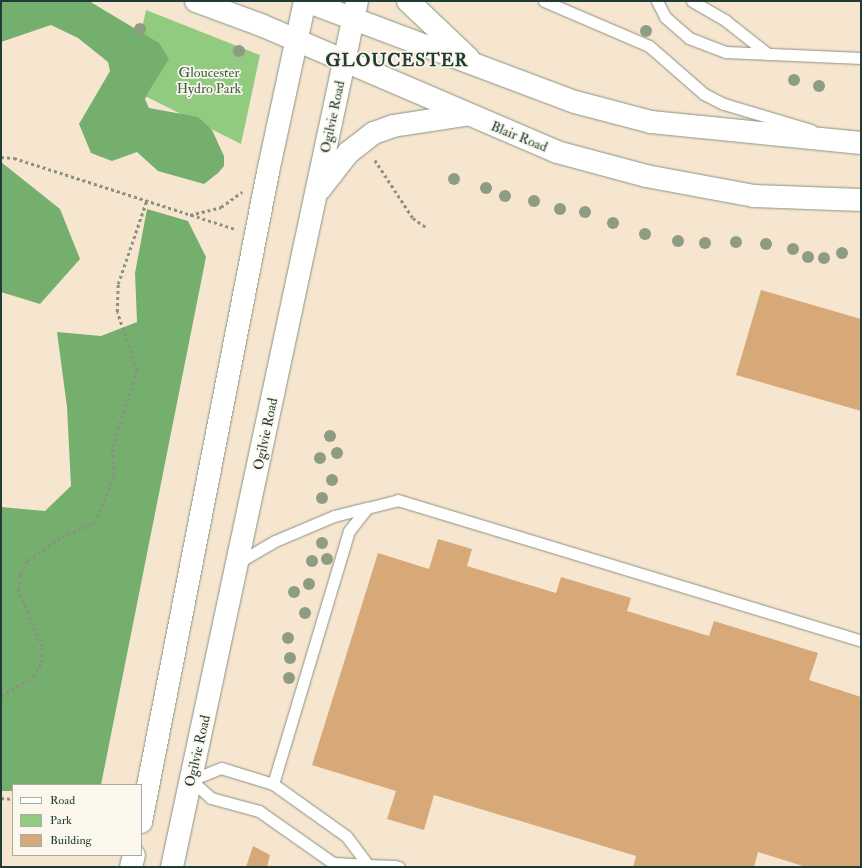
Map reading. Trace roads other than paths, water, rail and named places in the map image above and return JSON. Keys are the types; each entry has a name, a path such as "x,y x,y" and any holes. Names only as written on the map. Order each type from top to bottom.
{"main road":[{"name":"Blair Road","path":"196,1 296,41 345,64 557,152 646,176 754,196 861,200"},
{"path":"142,817 256,236 296,41 306,1 355,10 480,68 575,102 651,122 854,142"},
{"path":"408,1 480,68"},
{"name":"Ogilvie Road","path":"172,867 240,562 345,64 355,10"},
{"path":"317,193 348,153 374,134 393,126 467,115"},
{"path":"132,867 134,856"}],"lane":[{"path":"544,1 648,46 704,94 724,104 854,142"},
{"path":"657,1 676,27 705,46 746,55 768,54 861,58"},
{"path":"692,1 726,21 768,54"},
{"path":"240,562 275,540 334,516 398,500 861,641"},
{"path":"273,784 349,531 367,508"},
{"path":"368,865 346,836 273,784 221,768 191,780 211,798 260,811 333,863 399,867"}],"district":[{"name":"GLOUCESTER","path":"397,61"}],"park label":[{"name":"Gloucester Hydro Park","path":"209,82"}]}
